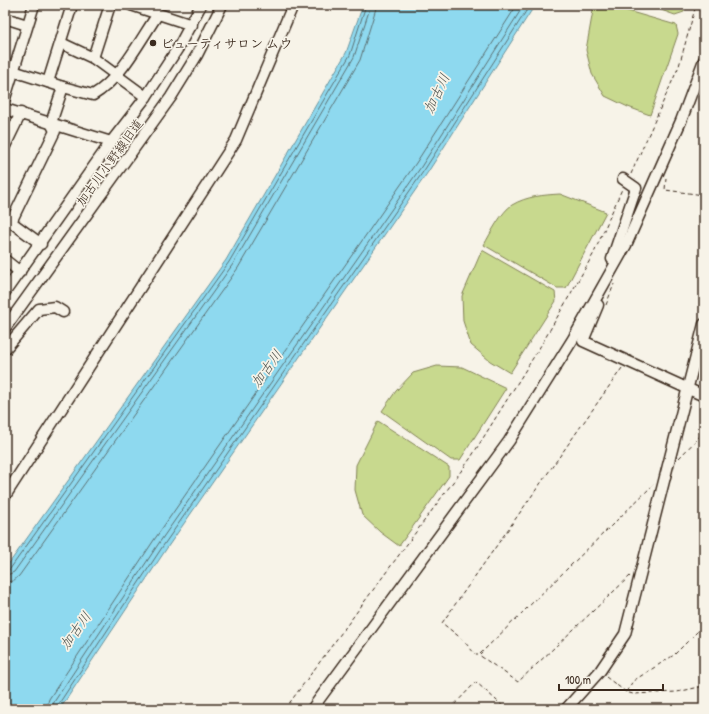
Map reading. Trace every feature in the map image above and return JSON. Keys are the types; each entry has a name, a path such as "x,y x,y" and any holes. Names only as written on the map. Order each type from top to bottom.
{"street":[{"path":"5,98 34,5"},
{"path":"48,82 72,5"},
{"path":"93,58 110,5"},
{"path":"131,5 192,24"},
{"path":"5,292 41,244 110,142 146,97 192,24 202,5"},
{"name":"加古川小野線旧道","path":"5,328 171,97 197,55 222,5"},
{"path":"5,496 236,140 293,5"},
{"path":"13,71 93,95 105,88 116,75 158,14"},
{"path":"5,18 27,25"},
{"path":"60,43 93,58 146,97"},
{"path":"312,709 509,441 573,339 626,245 664,160 704,60"},
{"path":"41,244 8,220 55,131 51,123 63,87"},
{"path":"5,109 110,142"},
{"path":"5,146 21,113"},
{"path":"625,180 636,188 598,304 583,341 704,396"},
{"path":"5,260 20,272"},
{"path":"5,349 39,309 56,307 63,312"},
{"path":"566,709 600,671 625,634 704,324"}],"path":[{"path":"285,709 470,459 543,342 594,253 625,180 638,160 679,66 696,5"},
{"path":"664,160 665,190 704,195"},
{"path":"604,310 610,299 615,281"},
{"path":"627,361 443,621 443,626 462,639 473,653 480,655 518,682 631,575"},
{"path":"678,460 704,432"},
{"path":"480,655 656,482"},
{"path":"626,692 633,681 674,655 704,625"},
{"path":"600,671 626,692 633,694 666,693 704,686"},
{"path":"450,709 476,682 506,709"}],"green space":[{"path":"594,5 607,5 676,25 678,34 650,115 605,96 592,74 586,50"},
{"path":"647,5 686,5 684,12 675,15"},
{"path":"560,194 606,212 566,288 557,288 484,245 500,217 512,205 530,198"},
{"path":"482,250 555,292 556,301 510,373 490,361 471,345 463,321 462,296"},
{"path":"437,366 462,367 506,388 460,460 451,460 382,411 396,391 413,373"},
{"path":"378,421 449,467 449,476 399,546 380,532 362,515 355,490 356,465"}],"water":[{"name":"加古川","path":"363,5 535,5 428,172 167,548 60,709 5,709 5,569 226,260 346,53"}],"place":[{"name":"ビューティサロン ムウ","path":"153,43"}]}
